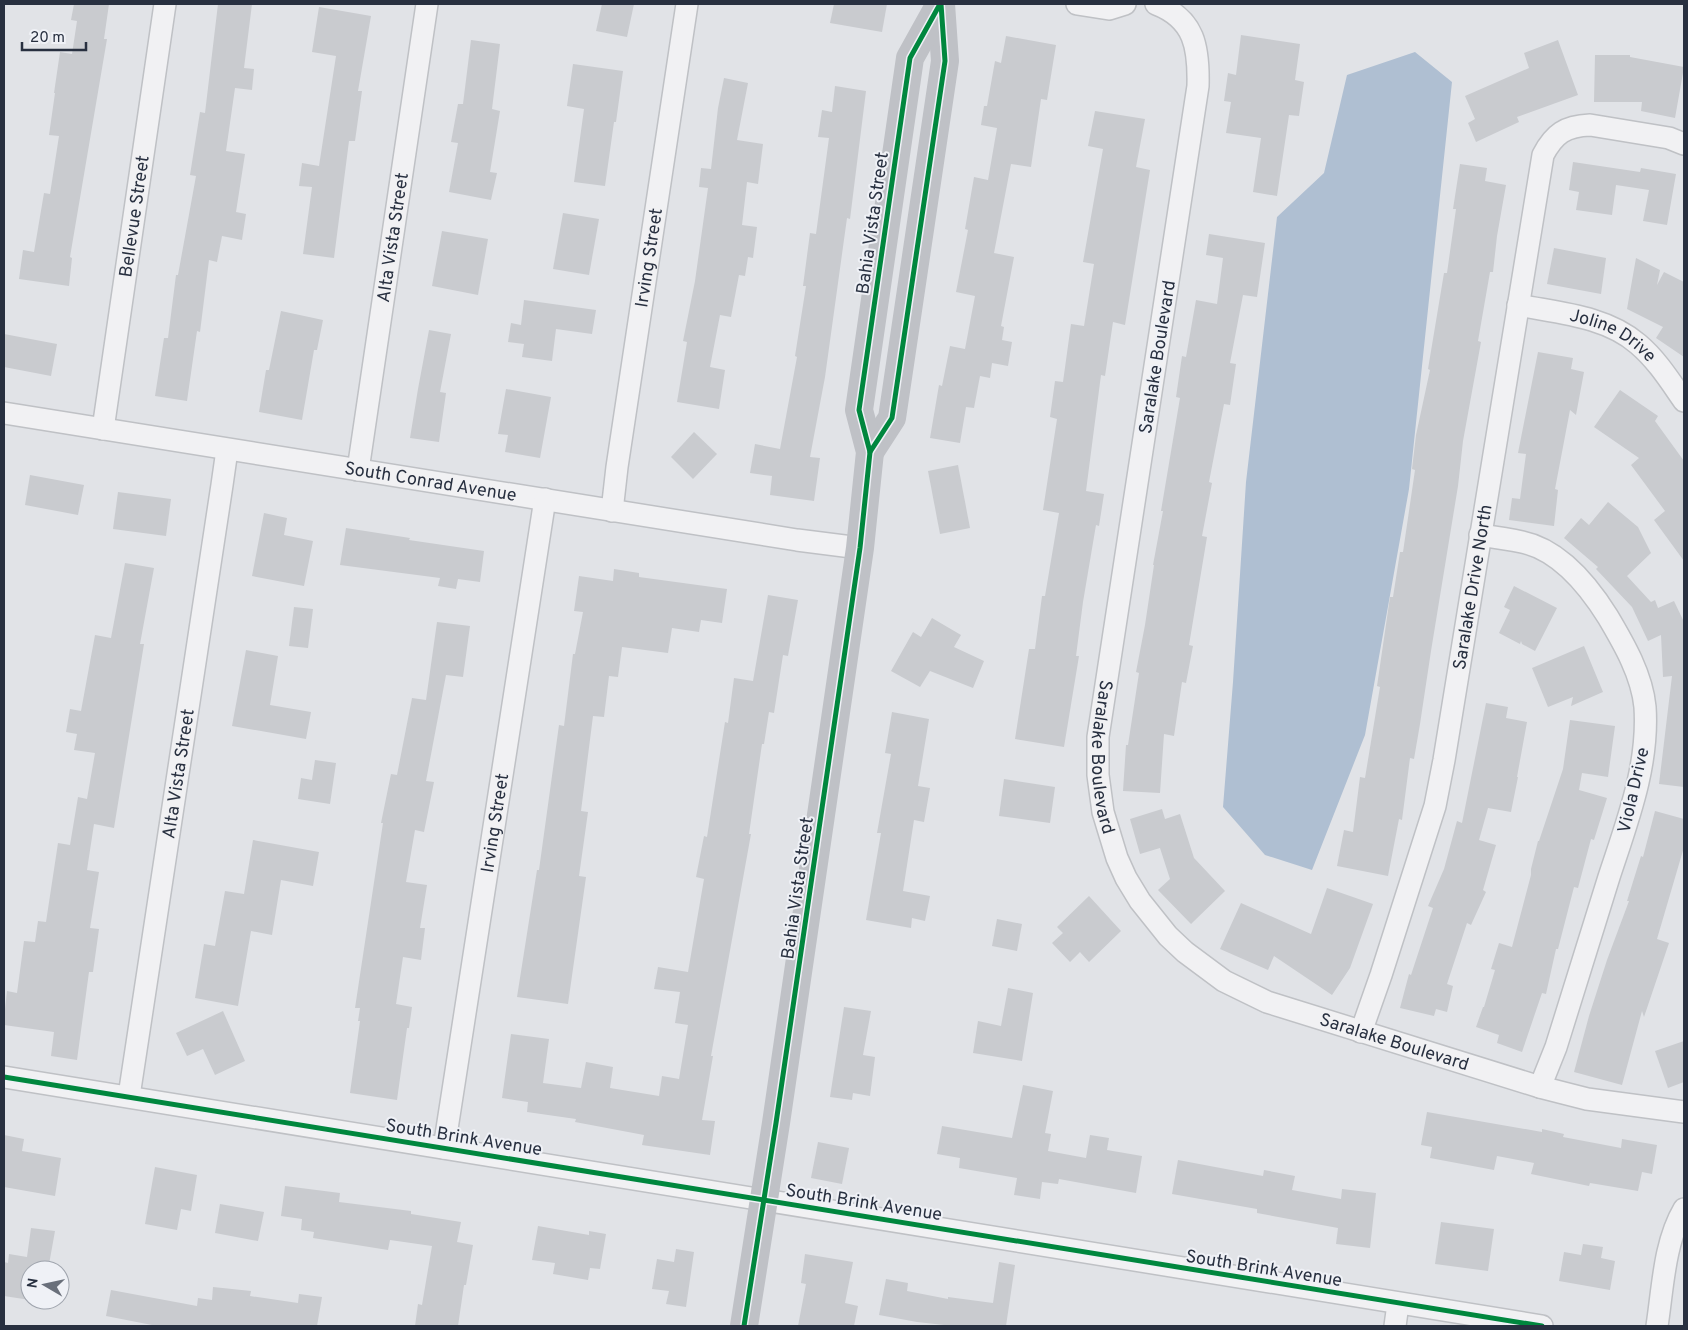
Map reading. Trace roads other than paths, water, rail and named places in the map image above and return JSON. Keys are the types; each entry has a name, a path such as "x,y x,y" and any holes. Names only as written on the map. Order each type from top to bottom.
{"street":[{"name":"Bellevue Street","path":"103,429 165,4"},
{"name":"Alta Vista Street","path":"358,470 427,4"},
{"name":"Irving Street","path":"612,511 687,4"},
{"name":"Bahia Vista Street","path":"744,1326 776,1123 860,548 870,452 892,418 945,60 940,4"},
{"path":"1077,4 1109,9 1125,4"},
{"name":"Saralake Boulevard","path":"1156,4 1180,18 1190,30 1196,43 1199,63 1198,86 1098,737 1098,775 1103,812 1117,858 1131,885 1153,919 1184,952 1224,981 1243,992 1267,1002 1361,1032 1587,1099 1684,1112"},
{"name":"Saralake Drive North","path":"1361,1032 1382,974 1435,806 1543,155 1550,141 1555,136 1568,128 1578,126 1590,126 1669,138 1684,144"},
{"name":"Joline Drive","path":"1518,304 1583,318 1616,329 1637,343 1653,358 1684,401"},
{"name":"South Conrad Avenue","path":"4,413 612,511 860,548"},
{"name":"Alta Vista Street","path":"129,1096 227,450"},
{"name":"Irving Street","path":"444,1148 545,499"},
{"name":"Viola Drive","path":"1480,535 1533,545 1566,565 1600,604 1620,638 1638,678 1645,707 1644,751 1635,796 1556,1047 1540,1086"},
{"name":"South Brink Avenue","path":"4,1077 1542,1326"},
{"path":"1657,1326 1669,1250 1675,1224 1684,1209"},
{"path":"1395,1326 1398,1304"}],"water":[{"path":"1415,52 1452,82 1409,489 1365,735 1312,870 1265,855 1223,807 1246,482 1277,217 1324,173 1347,75"}]}
